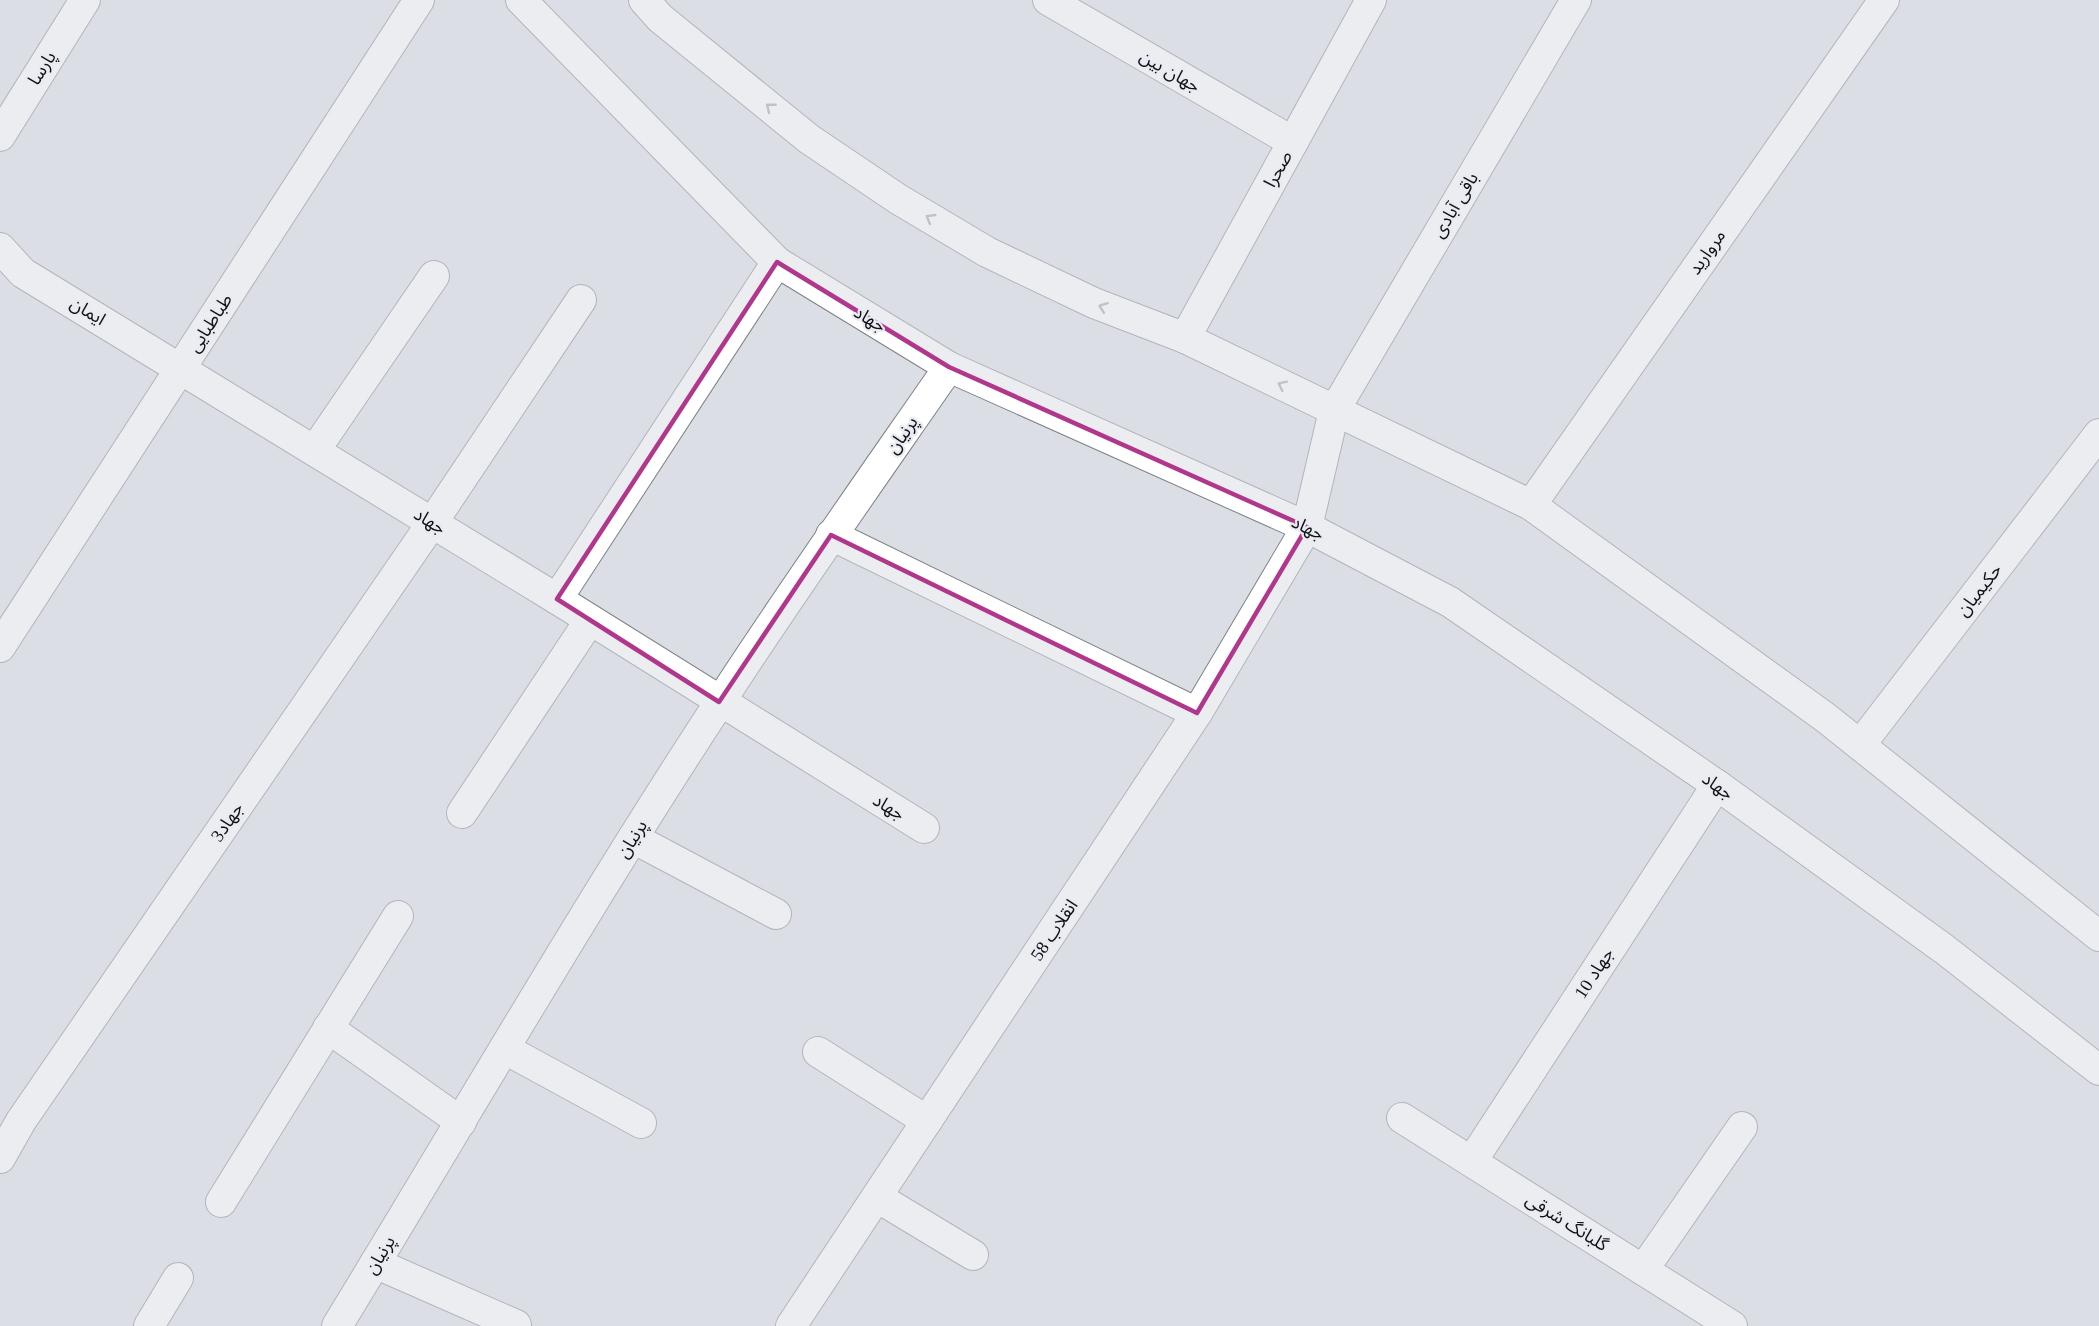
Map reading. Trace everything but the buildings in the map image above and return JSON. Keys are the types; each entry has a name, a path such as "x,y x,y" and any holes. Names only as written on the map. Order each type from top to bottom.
{"street":[{"name":"پارسا","path":"0,136 85,0"},
{"name":"طباطبایی","path":"0,647 419,0"},
{"name":"جهاد","path":"521,0 777,262 949,367 1307,527 1450,602 1717,784 1944,949 2099,1070"},
{"name":"جهان بین","path":"1048,0 1293,142"},
{"name":"صحرا","path":"1185,338 1371,0"},
{"name":"باقی آبادی","path":"1307,527 1334,411 1576,0"},
{"name":"مروارید","path":"1531,505 1884,0"},
{"path":"646,1 660,18 809,139 898,199 987,252 1094,303 1185,338 1531,505 1826,718 2099,936"},
{"name":"ایمان","path":"0,248 23,273 181,368"},
{"path":"557,599 777,262"},
{"path":"315,450 434,276"},
{"name":"جهاد3","path":"0,1158 10,1116 432,523 581,300"},
{"name":"پرنیان","path":"337,1326 633,838 719,702 831,535 949,367"},
{"name":"جهاد","path":"181,368 924,828"},
{"name":"حکیمیان","path":"1860,745 2099,434"},
{"name":"انقلاب 58","path":"791,1326 1197,713 1307,527"},
{"path":"831,535 1197,713"},
{"path":"462,813 590,620"},
{"name":"جهاد 10","path":"1472,1161 1717,784"},
{"path":"633,838 776,914"},
{"path":"221,1202 398,916"},
{"path":"328,1028 461,1122"},
{"path":"505,1049 641,1123"},
{"path":"818,1052 927,1121"},
{"name":"گلبانگ شرقی","path":"1402,1118 1732,1326"},
{"path":"1643,1270 1742,1127"},
{"path":"877,1197 973,1255"},
{"path":"375,1263 516,1325"},
{"path":"149,1326 178,1278"}],"highlighted area":[{"path":"777,262 949,367 1307,527 1197,713 831,535 719,702 557,599"}]}
